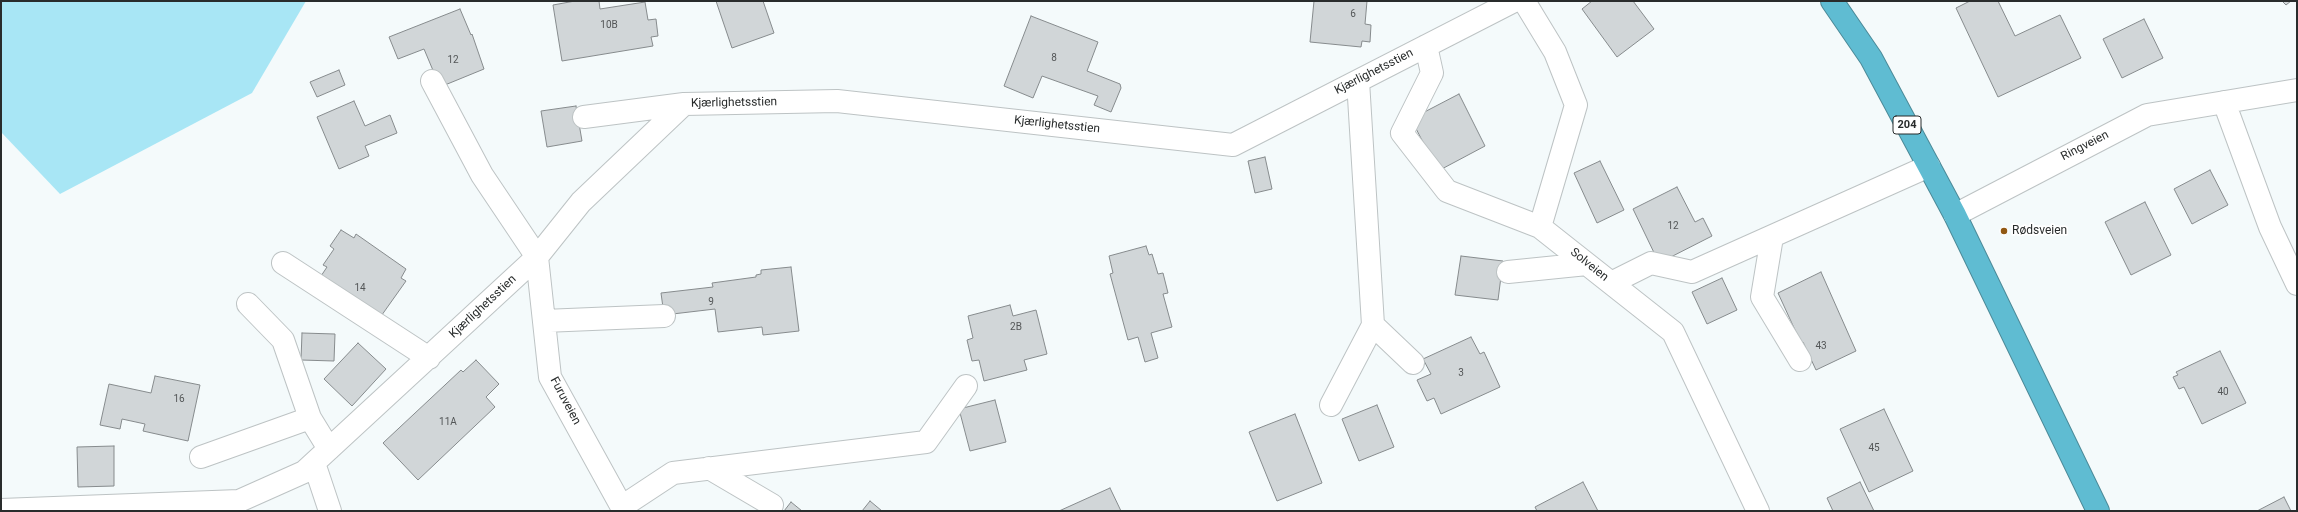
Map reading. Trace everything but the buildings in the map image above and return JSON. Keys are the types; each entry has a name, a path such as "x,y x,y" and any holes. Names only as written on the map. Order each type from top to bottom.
{"highway":[{"name":"204","path":"1832,1 1871,58 1955,215 2098,511"}],"street":[{"name":"Kjærlighetsstien","path":"1,510 139,508 239,502 304,472 537,257 581,202 684,104 837,101 1233,145 1514,1"},
{"path":"1524,1 1555,52 1576,105 1540,227"},
{"name":"Solveien","path":"1426,46 1432,73 1402,133 1447,191 1540,227 1673,332 1758,511"},
{"path":"432,81 482,175 537,257"},
{"path":"1331,405 1373,325 1358,81"},
{"name":"Ringveien","path":"1955,215 2147,114 2297,90"},
{"path":"2224,102 2270,228 2297,284"},
{"path":"584,117 684,104"},
{"path":"1611,283 1651,263 1692,272 1929,166"},
{"path":"1772,236 1762,297 1800,360"},
{"name":"Furuveien","path":"537,257 550,377 624,509"},
{"path":"283,263 429,358"},
{"path":"1508,272 1587,264"},
{"path":"248,304 282,340 322,456 330,511"},
{"path":"544,321 664,316"},
{"path":"1373,325 1414,363"},
{"path":"624,509 673,473 926,442 966,386"},
{"path":"201,457 310,418"},
{"path":"708,468 772,505"}],"shaded area":[{"path":"1,1 306,1 252,93 60,194 1,132"}],"place":[{"name":"Rødsveien","path":"2004,231"}]}
